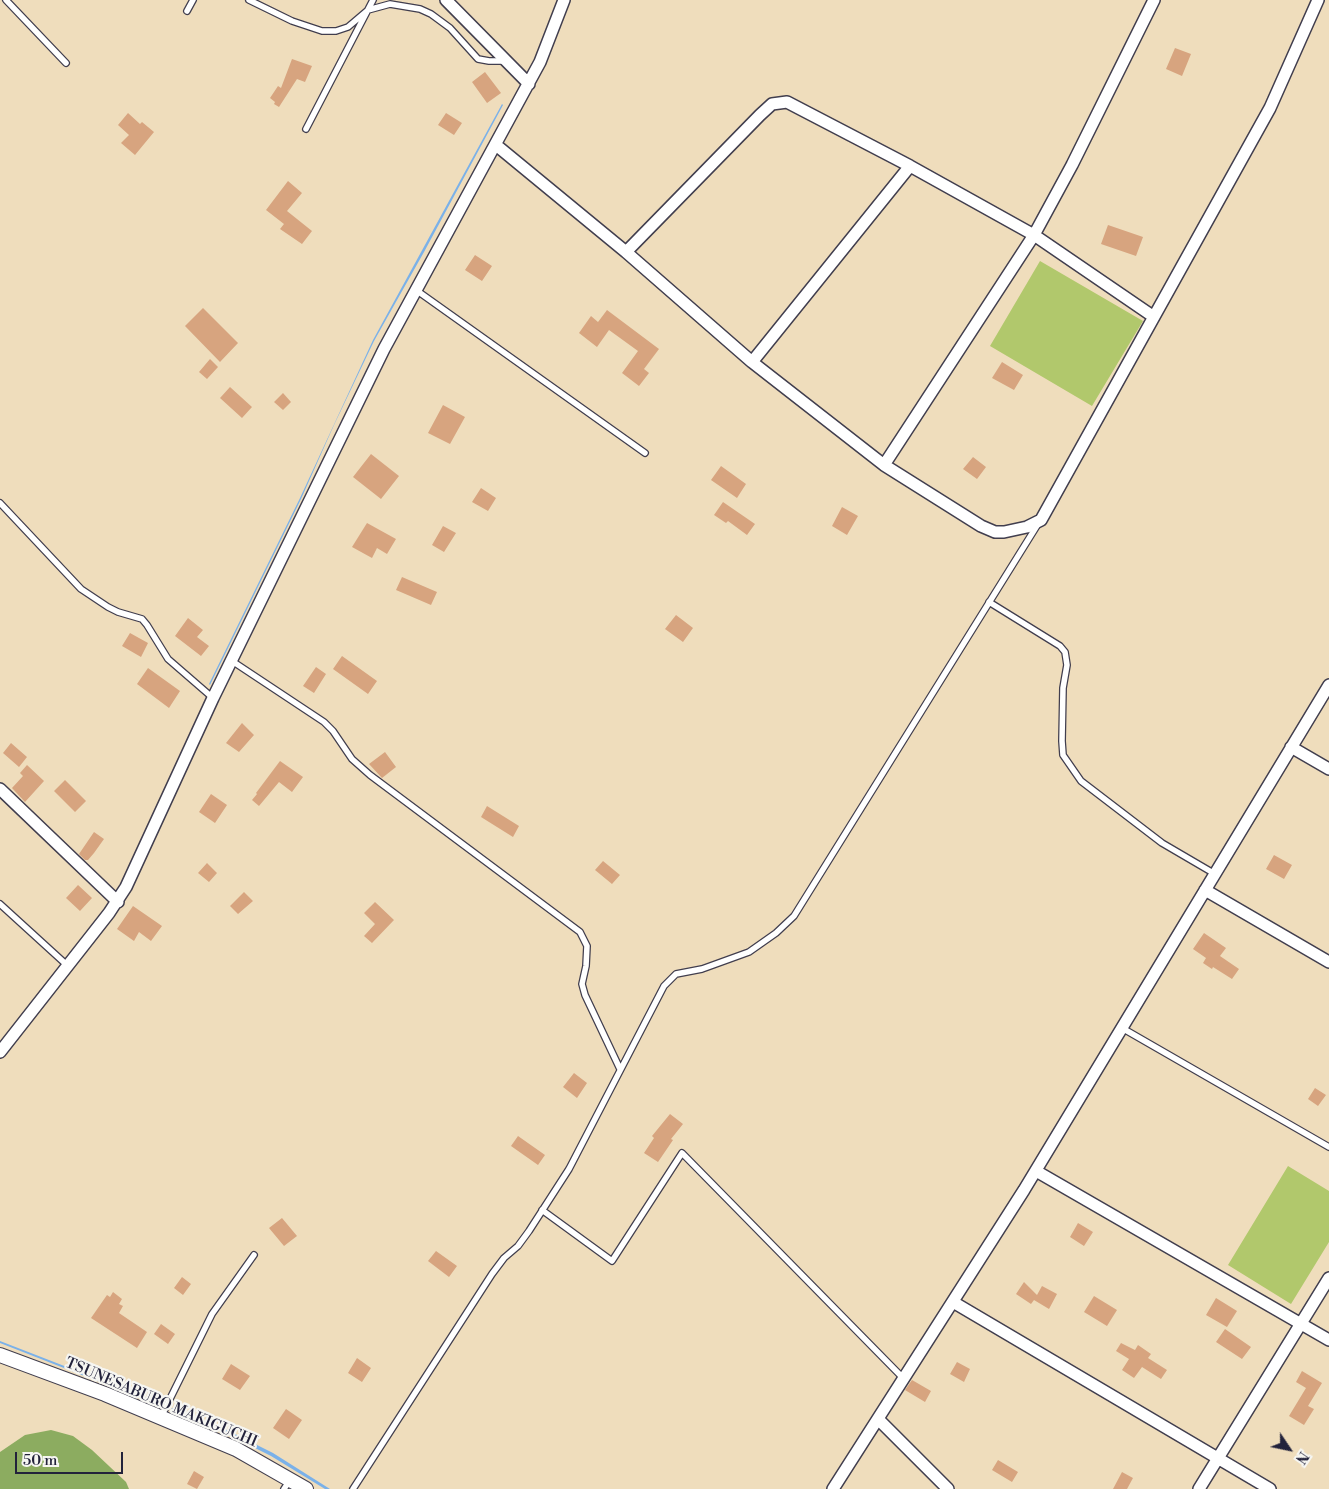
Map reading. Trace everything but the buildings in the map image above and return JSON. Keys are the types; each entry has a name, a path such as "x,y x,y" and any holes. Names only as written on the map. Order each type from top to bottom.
{"street":[{"path":"446,0 529,84"},
{"path":"0,1052 118,902 213,698 384,349 529,84 540,62 564,0"},
{"path":"884,465 1034,235 1072,166 1154,0"},
{"path":"496,145 626,252 752,362 884,465 971,520 995,532 1027,527 1040,520 1270,108 1318,0"},
{"path":"626,252 772,104 787,102 910,166 1034,235 1154,317"},
{"path":"752,362 910,166"},
{"path":"833,1489 1036,1171 1329,685"},
{"path":"1291,747 1329,769"},
{"path":"0,789 118,902"},
{"path":"1206,890 1329,962"},
{"path":"1036,1171 1329,1340"},
{"path":"1199,1489 1329,1278"},
{"path":"953,1302 1270,1489"},
{"name":"TSUNESABURO MAKIGUCHI","path":"0,1355 236,1449 287,1485 306,1489"},
{"path":"878,1419 948,1489"}],"lane":[{"path":"6,0 66,63"},
{"path":"187,11 193,0"},
{"path":"249,0 292,21 322,30 336,31 348,27 368,10 390,4 420,8 450,28 478,58 489,61 506,61"},
{"path":"306,129 373,0"},
{"path":"416,290 645,453"},
{"path":"0,503 81,589 118,612 142,619 168,659 213,698"},
{"path":"353,1489 492,1274 504,1258 518,1246 569,1169 664,986 676,974 702,969 749,952 776,933 794,916 1040,520"},
{"path":"989,602 1060,646 1065,652 1067,665 1063,688 1062,741 1064,755 1081,780 1162,843 1215,874"},
{"path":"232,661 324,722 334,731 352,759 370,775 580,932 587,946 586,966 582,984 585,995 620,1069"},
{"path":"0,904 68,966"},
{"path":"1122,1028 1329,1147"},
{"path":"542,1210 612,1261 682,1153 904,1379"},
{"path":"161,1418 212,1314 254,1255"}],"green space":[{"path":"1040,261 1143,321 1092,406 990,346"},
{"path":"1288,1166 1329,1191 1329,1242 1291,1304 1228,1265"},
{"path":"51,1430 73,1436 92,1450 126,1482 129,1489 0,1489 0,1452 25,1435"}],"water":[{"path":"502,104 424,252 374,341 301,499 210,685 373,340"},
{"path":"0,1341 157,1402 156,1404 0,1343"},
{"path":"172,1408 225,1429 273,1453 330,1489 325,1489 271,1456 223,1432 171,1410"}]}
